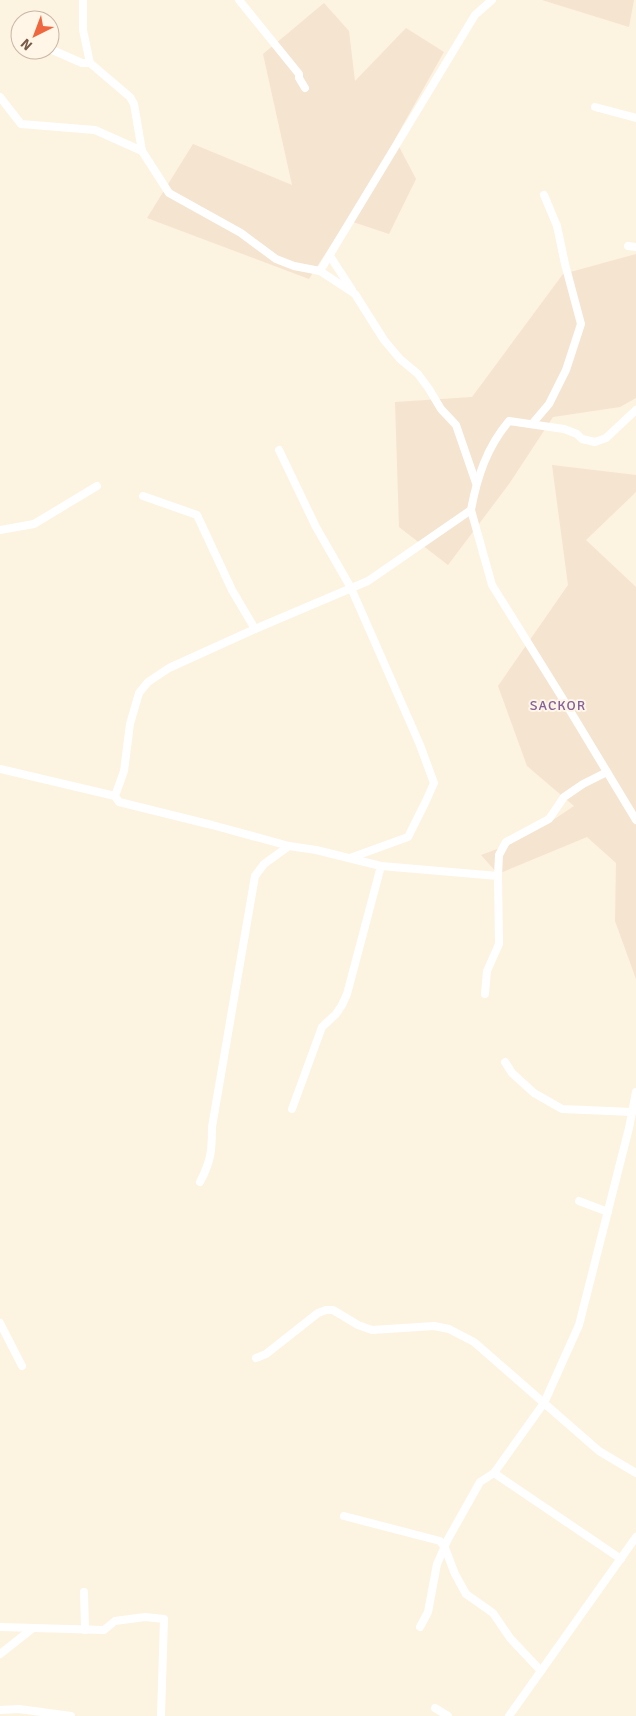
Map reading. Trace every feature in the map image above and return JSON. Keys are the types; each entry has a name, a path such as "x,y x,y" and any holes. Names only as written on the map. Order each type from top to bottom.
{"street":[{"path":"83,0 83,30 90,63 130,97 134,104 142,151 169,193 240,234 276,259 294,266 320,271 354,294"},
{"path":"239,0 299,74 299,78 305,88"},
{"path":"320,271 476,15 492,0"},
{"path":"60,53 82,63 90,63"},
{"path":"0,97 21,124 95,130 142,151"},
{"path":"595,107 636,118"},
{"path":"532,424 549,404 566,370 581,324 557,226 544,195"},
{"path":"330,256 384,340 400,359 418,374 441,409 456,425 476,483"},
{"path":"636,410 606,438 595,442 582,439 577,434 564,429 509,421 499,433 490,449 476,483 471,510 492,585 636,820"},
{"path":"279,450 316,527 351,588 420,745 434,783 408,837 350,858"},
{"path":"0,530 34,524 97,486"},
{"path":"143,496 197,515 232,590 255,629"},
{"path":"115,796 124,771 130,724 139,693 148,682 169,668 368,581 471,510"},
{"path":"0,769 115,796 120,802 212,824 289,846 316,850 381,866 498,876"},
{"path":"485,994 487,970 499,944 499,855 506,842 549,820 564,797 583,784 607,772"},
{"path":"200,1182 208,1168 212,1154 212,1126 255,876 264,864 289,846"},
{"path":"292,1108 322,1027 336,1014 347,994 381,866"},
{"path":"505,1062 512,1073 534,1093 562,1109 632,1112"},
{"path":"420,1627 428,1612 437,1564 446,1548 448,1539 480,1482 494,1473 544,1403 579,1325 636,1092"},
{"path":"579,1201 608,1212"},
{"path":"256,1358 266,1354 318,1313 326,1310 333,1310 358,1325 372,1330 434,1326 449,1329 474,1342 599,1452 636,1473"},
{"path":"0,1323 22,1366"},
{"path":"494,1473 621,1559"},
{"path":"344,1516 440,1541 446,1548 454,1574 466,1594 493,1613 510,1638 542,1671"},
{"path":"509,1716 636,1537"},
{"path":"84,1592 85,1630"},
{"path":"0,1627 104,1630 115,1622 145,1617 164,1619 161,1716"},
{"path":"0,1654 34,1628"},
{"path":"435,1708 448,1716"},
{"path":"0,1710 18,1709 71,1716"}],"shaded area":[{"path":"542,0 634,0 629,27"},
{"path":"324,3 349,31 355,81 406,28 444,52 395,139 416,179 389,234 347,220 309,279 147,218 193,144 292,185 263,54"},
{"path":"636,254 636,398 620,407 553,417 509,484 448,565 399,527 395,402 472,397 563,274"},
{"path":"552,465 636,475 636,492 586,540 636,587 636,979 615,921 616,863 587,837 498,874 481,855 508,845 550,822 574,806 527,766 498,686 568,585"}],"district":[{"name":"SACKOR","path":"558,705"}]}
